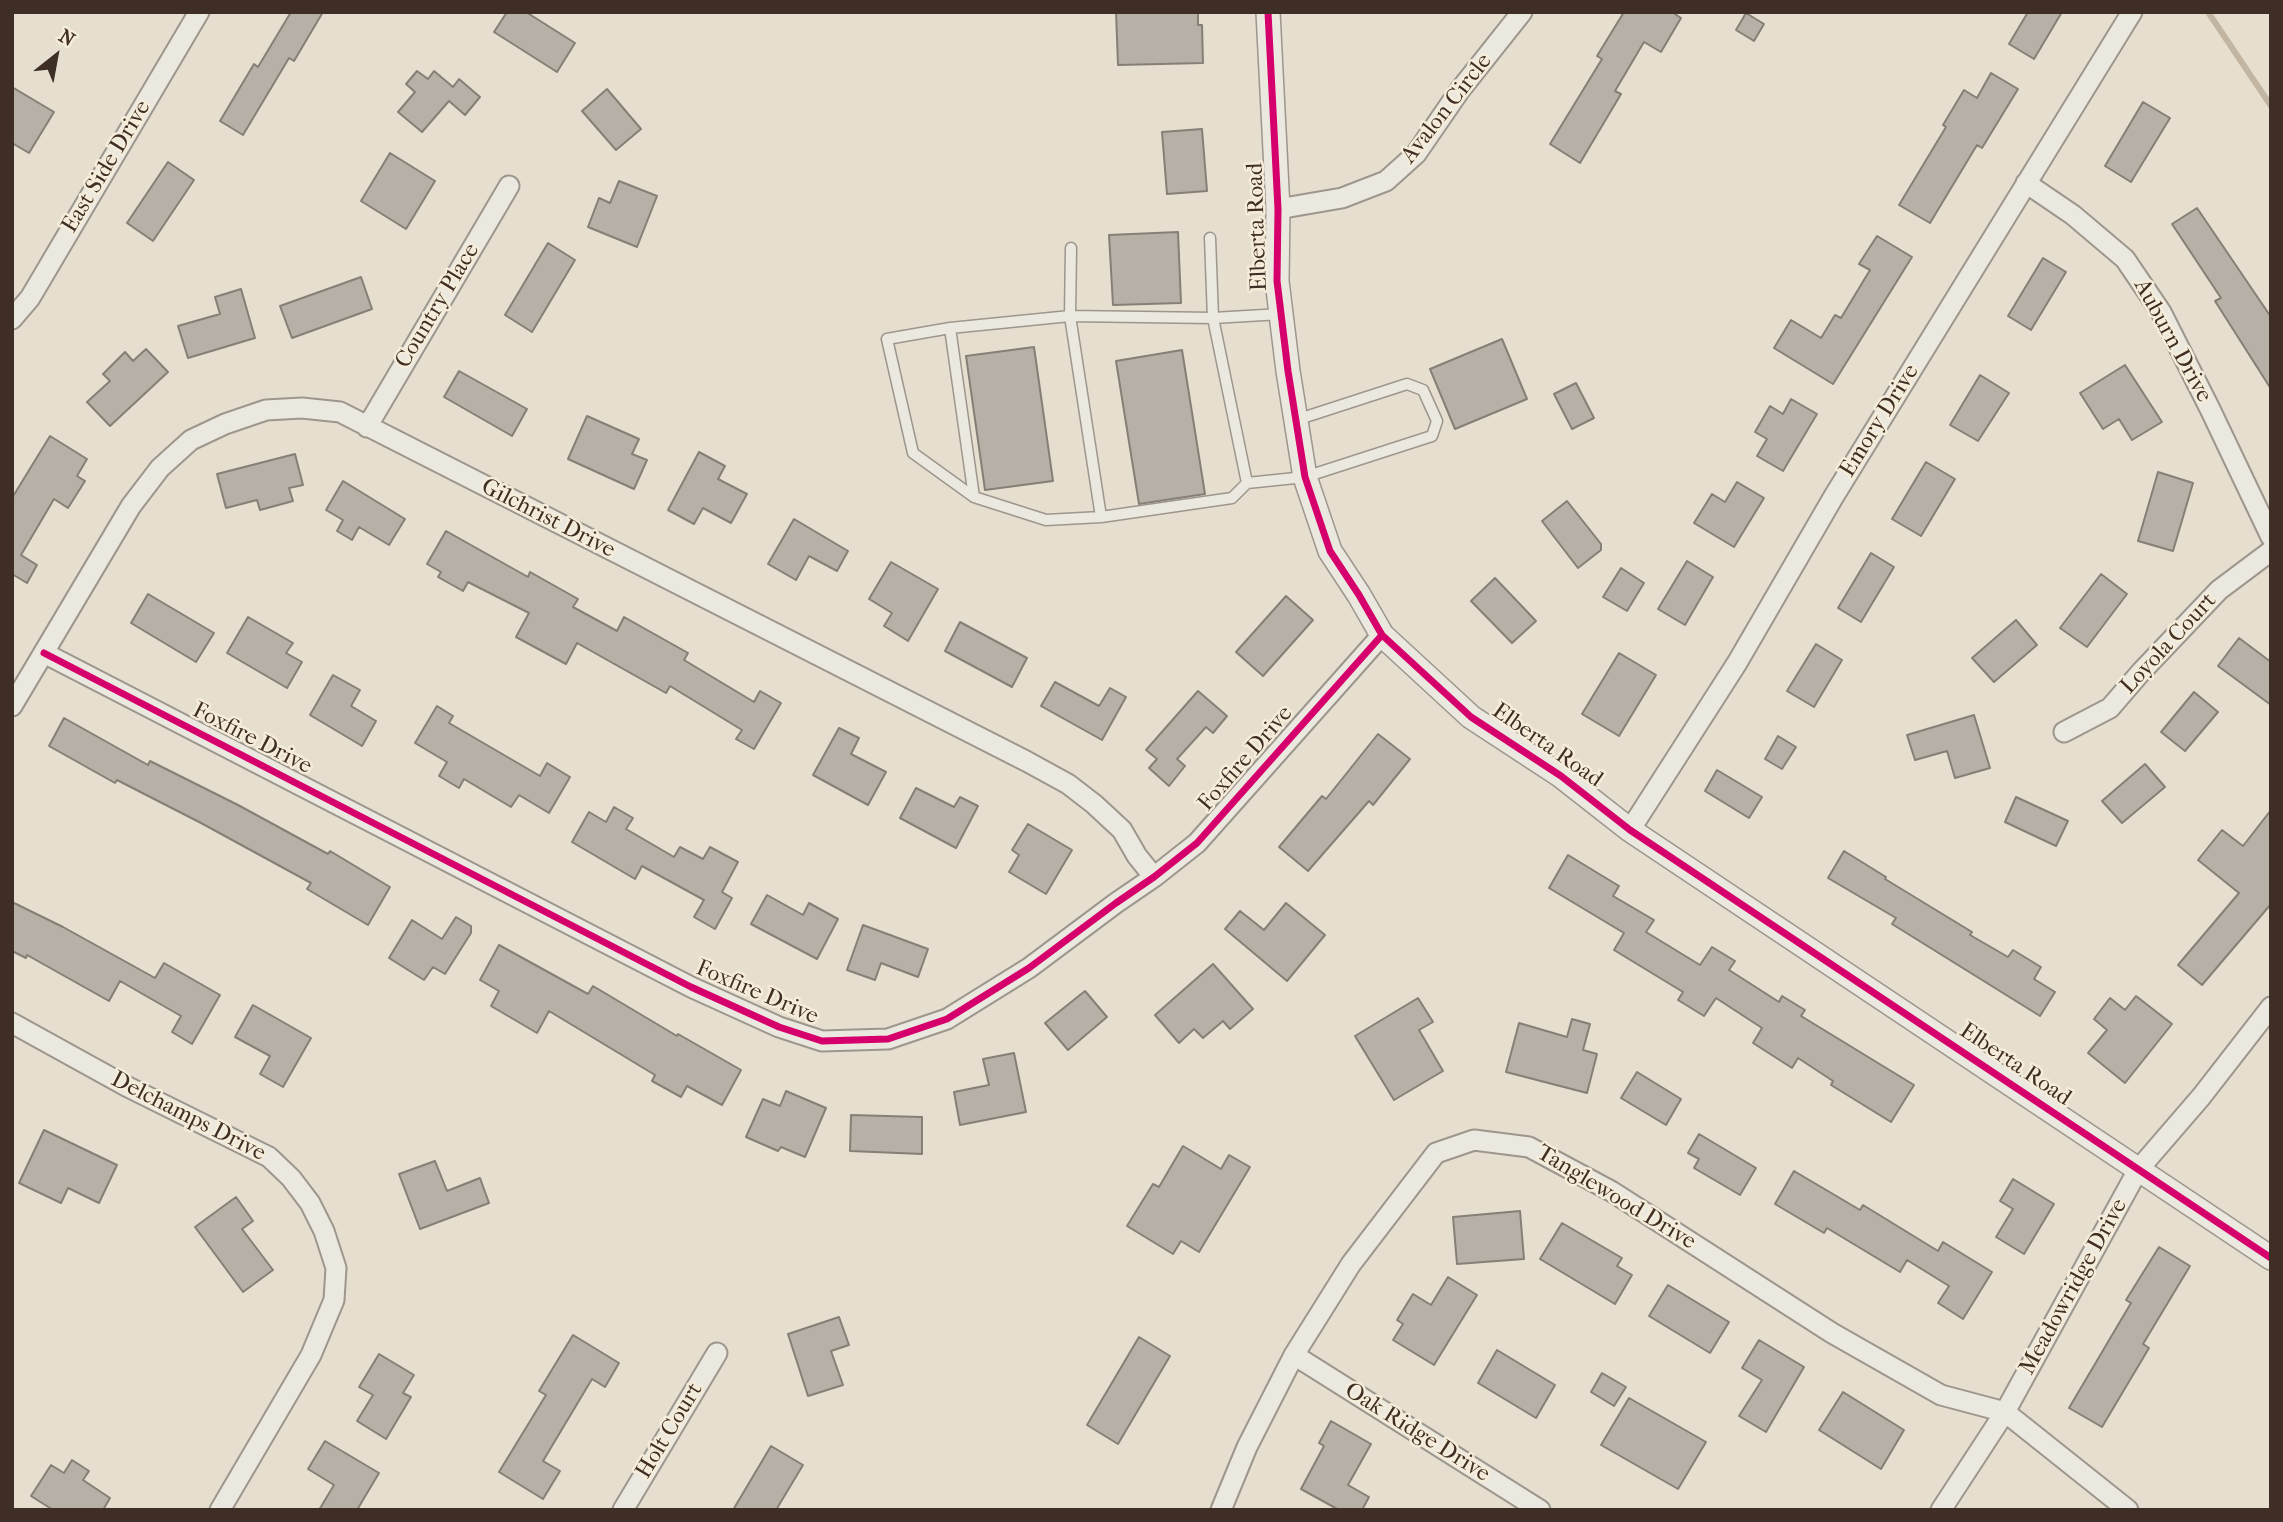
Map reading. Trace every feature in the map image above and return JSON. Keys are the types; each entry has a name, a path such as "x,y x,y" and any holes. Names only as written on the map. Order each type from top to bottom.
{"street":[{"name":"East Side Drive","path":"12,319 30,298 199,12"},
{"name":"Elberta Road","path":"1268,12 1279,209 1278,281 1305,477 1330,551 1381,635 1471,717 1561,776 1630,830 2271,1258"},
{"name":"Avalon Circle","path":"1279,209 1342,198 1386,181 1416,154 1460,90 1522,12"},
{"name":"Emory Drive","path":"1630,830 1737,663 1834,496 2132,12"},
{"name":"Auburn Drive","path":"2026,183 2073,215 2124,259 2161,312 2271,537"},
{"name":"Country Place","path":"367,427 509,186"},
{"name":"Gilchrist Drive","path":"12,706 131,506 160,468 191,440 225,424 266,410 302,408 340,412 1057,778 1094,804 1122,830 1137,856 1154,877"},
{"name":"Loyola Court","path":"2064,732 2110,708 2219,590 2271,551"},
{"name":"Foxfire Drive","path":"44,653 691,987 779,1027 821,1041 888,1039 947,1019 1028,968 1154,877 1197,843 1381,635"},
{"name":"Meadowridge Drive","path":"1941,1510 2005,1412 2138,1170 2201,1097 2271,1007"},
{"name":"Delchamps Drive","path":"12,1023 126,1086 269,1157 291,1178 310,1203 324,1231 336,1268 334,1300 312,1355 219,1510"},
{"name":"Tanglewood Drive","path":"1221,1510 1247,1447 1294,1356 1352,1264 1436,1153 1474,1140 1529,1147 1611,1191 1832,1333 1941,1395 2005,1412"},
{"name":"Holt Court","path":"623,1510 718,1353"},
{"name":"Oak Ridge Drive","path":"1294,1356 1540,1510"},
{"path":"2005,1412 2128,1510"}],"lane":[{"path":"1210,238 1213,318 1247,483"},
{"path":"1071,248 1070,316 1101,517"},
{"path":"1281,314 1213,318 1070,316 950,328 887,340 913,453 974,497 1046,520 1101,517 1232,498 1247,483 1305,477 1432,436 1437,421 1423,390 1408,384 1296,421"},
{"path":"950,328 974,497"}],"building":[{"path":"291,12 323,12 294,61 289,58 243,135 220,121 254,64 258,67"},
{"path":"507,12 526,12 575,43 557,72 494,32"},
{"path":"1116,12 1198,12 1198,25 1202,25 1203,63 1118,65"},
{"path":"1624,12 1672,12 1681,18 1661,52 1644,42 1615,91 1621,94 1580,163 1550,144 1602,59 1597,56"},
{"path":"2028,12 2062,12 2034,59 2009,44"},
{"path":"1746,13 1764,24 1754,41 1736,30"},
{"path":"417,71 428,79 434,71 453,87 459,79 480,97 465,115 449,101 422,132 398,112 415,92 406,84"},
{"path":"1991,73 2018,89 1982,148 1977,145 1930,223 1899,205 1946,127 1943,125 1964,90 1977,98"},
{"path":"12,87 54,112 29,153 12,143"},
{"path":"607,89 641,129 616,150 582,111"},
{"path":"2143,102 2170,118 2131,182 2105,166"},
{"path":"1202,129 1207,191 1167,194 1162,132"},
{"path":"390,153 435,181 406,229 361,201"},
{"path":"168,162 194,180 153,241 127,223"},
{"path":"619,181 657,196 637,247 588,227 599,198 610,203"},
{"path":"2197,208 2271,317 2271,389 2215,301 2221,298 2172,224"},
{"path":"1178,232 1181,303 1113,305 1109,235"},
{"path":"1877,236 1912,257 1833,384 1774,348 1791,320 1821,338 1835,315 1841,318 1870,270 1859,264"},
{"path":"548,243 575,260 532,332 505,315"},
{"path":"2043,258 2066,272 2031,330 2008,316"},
{"path":"361,277 372,309 292,338 280,306"},
{"path":"241,289 255,338 188,358 178,326 220,314 215,297"},
{"path":"1502,339 1527,399 1455,429 1430,369"},
{"path":"1034,347 1053,481 985,490 966,356"},
{"path":"146,349 168,372 110,426 87,402 110,381 103,374 125,352 133,361"},
{"path":"1182,350 1205,494 1139,504 1116,361"},
{"path":"2125,365 2162,422 2132,440 2119,419 2103,429 2080,393"},
{"path":"459,371 527,409 512,436 444,397"},
{"path":"1980,375 2009,393 1978,441 1950,425"},
{"path":"1576,383 1594,418 1572,429 1554,394"},
{"path":"1791,399 1817,414 1783,471 1757,456 1767,439 1755,432 1770,406 1783,414"},
{"path":"587,416 639,439 632,454 647,460 634,489 568,459"},
{"path":"50,436 87,459 77,476 85,481 68,508 54,499 21,555 37,565 27,583 12,574 12,498"},
{"path":"699,452 725,466 718,479 747,494 731,523 703,508 694,524 668,510"},
{"path":"295,454 303,485 289,488 293,501 260,510 257,500 226,508 217,474"},
{"path":"1926,462 1955,479 1921,536 1892,519"},
{"path":"2158,472 2193,483 2173,551 2138,541"},
{"path":"343,481 405,519 389,545 359,527 352,540 337,531 343,520 326,510"},
{"path":"1737,482 1764,498 1734,547 1694,523 1712,494 1725,502"},
{"path":"1567,501 1601,544 1601,550 1578,568 1542,521"},
{"path":"794,519 848,551 837,571 809,556 796,580 768,564"},
{"path":"446,531 528,577 530,572 578,599 573,607 617,631 624,617 688,653 684,660 754,702 760,691 781,703 754,749 736,739 742,730 670,686 666,693 577,643 566,664 516,637 529,613 468,582 463,591 438,577 441,572 427,564"},
{"path":"1871,553 1894,567 1861,622 1838,608"},
{"path":"1687,561 1713,577 1685,625 1658,609"},
{"path":"891,562 938,589 908,641 884,626 892,613 869,599"},
{"path":"1621,568 1644,583 1627,611 1603,597"},
{"path":"2101,574 2127,594 2087,647 2060,628"},
{"path":"1495,578 1536,621 1512,643 1471,601"},
{"path":"148,594 214,633 196,662 131,623"},
{"path":"1286,596 1313,620 1263,676 1236,652"},
{"path":"248,617 293,643 286,653 302,662 287,688 227,653"},
{"path":"2016,620 2037,645 1994,682 1972,658"},
{"path":"960,622 1027,658 1012,687 945,651"},
{"path":"2239,638 2271,662 2271,705 2218,666"},
{"path":"1816,644 1842,660 1814,707 1787,691"},
{"path":"1619,653 1656,675 1619,736 1582,714"},
{"path":"333,675 360,690 351,706 376,721 362,746 310,715"},
{"path":"1055,682 1099,706 1110,688 1126,697 1102,740 1041,706"},
{"path":"1198,691 1227,716 1213,733 1206,727 1177,759 1185,766 1169,786 1149,768 1157,759 1146,750"},
{"path":"2194,692 2218,712 2185,751 2161,732"},
{"path":"437,706 453,716 449,723 540,776 547,763 570,777 549,813 519,795 511,807 464,779 459,788 439,776 447,762 415,743"},
{"path":"1974,715 1990,768 1955,778 1947,751 1915,760 1907,735"},
{"path":"64,718 148,765 150,761 328,854 330,851 390,887 368,925 307,889 311,883 117,780 115,783 49,746"},
{"path":"839,728 859,738 851,754 886,772 868,805 813,775"},
{"path":"1378,734 1410,759 1373,805 1369,801 1308,871 1279,847 1322,796 1326,799"},
{"path":"1778,736 1796,747 1782,769 1765,759"},
{"path":"2145,764 2165,787 2122,823 2102,801"},
{"path":"1717,770 1762,797 1749,818 1705,791"},
{"path":"916,788 954,807 960,797 978,806 956,848 900,818"},
{"path":"2016,797 2068,821 2056,846 2005,822"},
{"path":"614,807 633,818 626,829 674,857 680,847 703,859 710,847 738,862 722,892 732,898 715,929 694,917 704,900 642,866 635,879 572,842 589,812 606,822"},
{"path":"2271,810 2271,904 2202,985 2178,965 2239,893 2198,860 2222,830 2243,846"},
{"path":"1028,824 1072,850 1046,894 1009,872 1019,855 1012,850"},
{"path":"1844,851 1972,932 1970,935 2008,957 2013,950 2041,967 2034,979 2055,992 2040,1016 1892,924 1896,918 1828,878"},
{"path":"1568,855 1619,886 1613,896 1654,920 1646,932 1700,965 1712,947 1735,961 1729,970 1779,1002 1782,996 1805,1010 1801,1016 1914,1085 1891,1122 1831,1085 1833,1081 1798,1058 1792,1068 1753,1043 1762,1028 1716,998 1704,1016 1678,1000 1683,992 1614,950 1624,933 1549,888"},
{"path":"767,895 803,915 809,903 838,919 817,959 751,924"},
{"path":"12,902 155,978 164,963 220,995 192,1044 172,1032 181,1016 120,981 109,1001 27,955 26,958 12,951"},
{"path":"1286,903 1325,935 1287,981 1225,929 1240,911 1264,930"},
{"path":"456,917 471,926 471,933 445,974 433,967 424,980 389,958 412,920 442,939"},
{"path":"863,925 928,949 918,977 881,963 875,980 847,970"},
{"path":"499,945 588,994 593,986 741,1070 722,1105 687,1086 681,1097 652,1081 655,1075 549,1011 537,1033 491,1006 499,991 480,980"},
{"path":"1213,964 1253,1009 1230,1029 1223,1021 1203,1038 1194,1029 1179,1043 1155,1015"},
{"path":"1085,991 1107,1017 1068,1050 1045,1023"},
{"path":"2136,996 2172,1024 2125,1083 2088,1053 2107,1030 2094,1019 2110,998 2125,1010"},
{"path":"1418,998 1433,1022 1419,1030 1443,1071 1394,1100 1355,1036"},
{"path":"253,1005 311,1038 283,1087 260,1074 270,1056 235,1037"},
{"path":"1572,1019 1590,1024 1583,1050 1597,1054 1587,1093 1506,1072 1519,1023 1567,1037"},
{"path":"1014,1053 1026,1112 960,1125 954,1092 989,1085 983,1059"},
{"path":"1637,1072 1681,1099 1666,1125 1621,1098"},
{"path":"786,1091 826,1108 805,1157 781,1147 778,1151 746,1137 763,1099 780,1106"},
{"path":"851,1115 922,1117 922,1154 850,1151"},
{"path":"44,1130 117,1165 99,1203 68,1188 61,1203 19,1183"},
{"path":"1699,1134 1756,1168 1740,1195 1694,1168 1699,1159 1688,1153"},
{"path":"1183,1146 1221,1169 1229,1155 1250,1167 1199,1252 1181,1241 1173,1254 1127,1226 1153,1184 1159,1187"},
{"path":"435,1161 447,1191 480,1178 489,1203 420,1229 399,1174"},
{"path":"1794,1171 1860,1210 1863,1205 1938,1251 1943,1242 1992,1272 1963,1319 1938,1303 1949,1286 1907,1260 1900,1272 1827,1228 1824,1233 1775,1204"},
{"path":"2013,1179 2054,1204 2024,1254 1996,1237 2013,1209 2000,1201"},
{"path":"236,1197 253,1221 242,1229 273,1270 243,1292 195,1227"},
{"path":"1520,1211 1524,1259 1457,1264 1453,1217"},
{"path":"1562,1223 1622,1258 1617,1266 1632,1275 1615,1304 1540,1259"},
{"path":"2159,1247 2190,1266 2143,1344 2149,1348 2102,1427 2069,1408 2131,1303 2126,1300"},
{"path":"1448,1277 1477,1295 1434,1365 1393,1340 1403,1324 1397,1320 1413,1294 1431,1305"},
{"path":"1668,1285 1729,1322 1710,1353 1649,1316"},
{"path":"839,1317 849,1345 831,1351 843,1385 808,1396 788,1334"},
{"path":"573,1335 619,1363 605,1387 592,1379 543,1461 560,1471 543,1499 499,1472 546,1395 539,1391"},
{"path":"1139,1337 1170,1356 1118,1444 1087,1425"},
{"path":"1759,1340 1804,1367 1766,1432 1739,1416 1762,1380 1742,1368"},
{"path":"1497,1350 1555,1385 1536,1418 1478,1383"},
{"path":"379,1354 414,1375 403,1393 411,1397 386,1439 357,1421 373,1395 359,1387"},
{"path":"1602,1373 1626,1387 1614,1406 1591,1392"},
{"path":"1843,1392 1904,1430 1881,1469 1819,1430"},
{"path":"1629,1398 1706,1442 1678,1489 1601,1445"},
{"path":"1331,1421 1371,1444 1348,1485 1369,1497 1362,1510 1339,1510 1301,1489 1324,1446 1319,1443"},
{"path":"325,1441 379,1473 357,1510 319,1510 334,1485 308,1469"},
{"path":"771,1446 803,1465 776,1510 733,1510"},
{"path":"72,1460 89,1471 83,1480 110,1498 103,1510 53,1510 31,1496 51,1465 64,1473"}],"waterway":[{"path":"2208,12 2271,106"}],"cycle path":[{"path":"1268,12 1278,209 1277,281 1305,477 1330,551 1382,635 1471,717 1561,776 1630,830 2271,1258"},
{"path":"44,653 691,987 779,1027 822,1041 888,1039 947,1019 1029,968 1197,843 1382,635"}]}
